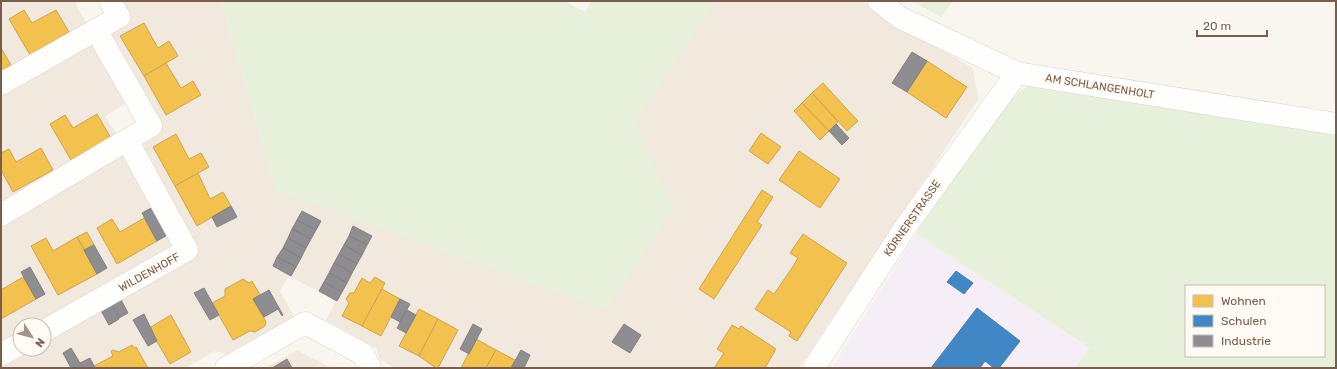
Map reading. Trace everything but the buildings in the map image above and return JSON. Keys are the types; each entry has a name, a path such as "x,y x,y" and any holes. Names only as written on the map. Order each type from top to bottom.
{"street":[{"path":"1,84 119,17 110,1"},
{"name":"AM SCHLANGENHOLT","path":"879,1 899,17 1017,73 1336,124"},
{"path":"1,215 151,126 96,30"},
{"name":"KÖRNERSTRASSE","path":"814,368 904,229 1017,73"},
{"name":"WILDENHOFF","path":"52,326 187,250 128,140"},
{"path":"226,368 305,323 363,354 370,368"},
{"path":"1,355 12,349"}],"shaded area":[{"path":"1,1 78,1 76,5 87,24 1,78"},
{"path":"120,1 221,1 277,191 674,207 633,123 715,1 862,1 972,68 979,98 799,368 395,368 380,360 376,348 326,320 336,301 289,276 280,291 295,318 229,355 215,351 186,368 1,368 1,363 12,357 52,357 52,333 196,251 138,146 160,131 108,37"},
{"path":"89,40 127,103 105,116 118,136 1,207 1,91"},
{"path":"120,153 128,155 179,245 52,320 52,317 12,317 12,343 1,349 1,221"},
{"path":"916,234 1090,348 1075,368 832,368"},
{"path":"297,350 332,368 265,368"}],"green space":[{"path":"221,1 565,1 585,12 591,1 715,1 634,123 674,207 606,310 277,191"},
{"path":"912,1 953,1 941,17"},
{"path":"1034,82 1336,131 1336,368 1075,368 1090,348 916,234 973,142 1020,91"}]}
